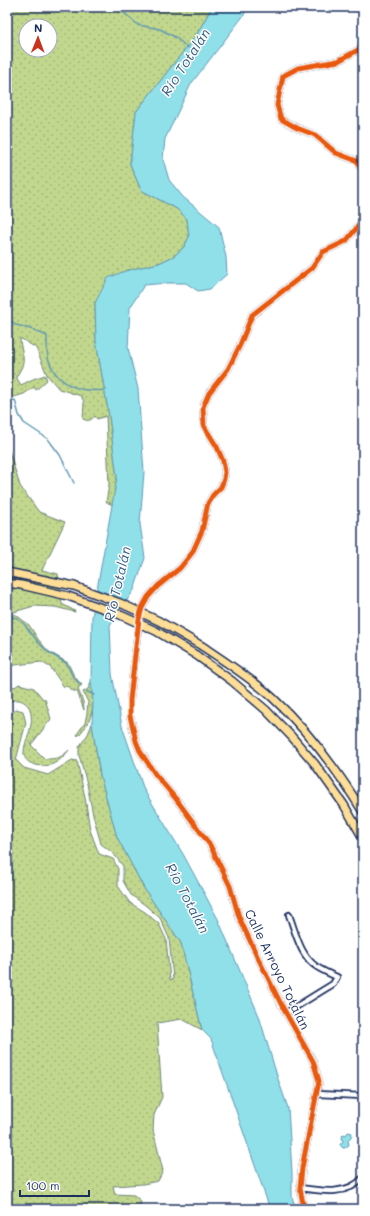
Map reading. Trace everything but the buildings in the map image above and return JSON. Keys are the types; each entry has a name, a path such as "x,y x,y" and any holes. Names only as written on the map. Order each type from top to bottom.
{"highway":[{"path":"7,572 74,586 120,603 159,621 202,646 238,670 272,698 299,725 324,755 363,812"},
{"path":"7,583 68,596 116,613 156,631 196,655 266,710 292,737 315,764 344,805 363,838"}],"street":[{"path":"363,46 338,61 298,68 283,76 277,106 281,119 297,128 316,135 336,153 357,161 363,171"},
{"name":"Calle Arroyo Totalán","path":"304,1209 300,1188 302,1168 316,1094 320,1081 313,1061 286,1013 258,958 239,917 230,886 210,845 176,799 145,761 140,751 130,716 130,700 139,619 142,608 148,597 158,586 180,568 192,553 202,531 208,503 221,487 224,479 225,472 223,461 218,446 204,426 203,407 209,393 228,369 252,315 312,268 323,252 346,241 359,225 363,216"},
{"name":"Calle Arroyo Totalán","path":"286,1013 333,984 336,977 316,967 306,957 289,915"},
{"path":"316,1094 363,1096"},
{"path":"300,1188 332,1191 348,1189 363,1178"}],"green space":[{"path":"7,7 212,7 197,34 136,112 130,164 141,190 177,209 187,219 189,237 184,247 174,256 159,263 125,271 95,303 96,341 109,416 117,477 113,505 106,502 109,485 106,416 97,419 95,416 88,420 83,419 84,402 81,396 59,389 47,375 36,348 20,338 23,361 20,371 16,377 21,385 45,375 47,380 36,390 34,387 24,394 7,399"},
{"path":"7,444 20,486 39,512 65,522 42,570 58,574 62,604 75,612 55,607 34,606 7,614"},
{"path":"15,614 29,625 48,651 68,663 74,676 82,685 78,688 84,710 77,691 72,691 67,686 64,687 50,667 41,662 7,666 7,618"},
{"path":"7,682 9,685 15,687 19,684 34,688 43,699 45,699 51,719 31,745 45,759 58,758 69,750 62,758 56,763 40,766 30,763 25,757 24,749 31,722 30,709 25,703 19,700 13,700 7,704"},
{"path":"91,682 93,698 92,711 88,723 78,736 77,734 85,723 87,713 88,702 83,692 88,689"},
{"path":"16,709 23,711 26,723 16,760 24,768 48,775 72,760 77,761 90,830 99,854 113,859 118,869 118,886 130,903 145,912 159,924 166,939 170,980 173,979 169,938 160,918 131,895 123,881 123,866 113,853 101,844 79,755 79,747 88,734 92,724 100,775 117,837 145,890 181,943 202,1030 182,1019 157,1023 162,1097 154,1115 153,1130 163,1171 158,1181 143,1184 113,1186 115,1194 134,1195 141,1201 140,1209 7,1209 7,719"}],"water":[{"name":"Río Totalán","path":"212,7 247,7 244,15 191,84 165,139 163,159 169,180 183,197 219,227 226,257 227,274 210,289 198,291 186,283 144,285 130,308 128,348 138,389 144,472 140,524 145,558 134,590 110,625 112,674 122,726 144,790 183,854 218,919 259,1016 288,1108 292,1197 296,1209 270,1209 211,1039 202,1030 181,943 145,890 117,837 100,775 92,724 92,617 117,477 109,416 96,341 95,303 108,278 125,271 159,263 174,256 184,247 189,237 187,219 177,209 141,190 130,164 136,112 197,34"},
{"path":"348,1132 352,1133 348,1140 349,1145 343,1148 340,1145 343,1141 342,1137 343,1134 346,1135"}],"pier":[{"path":"95,590 128,602 116,618 92,610"}],"waterway":[{"name":"Río Totalán","path":"119,7 138,25 160,29 175,37 188,48"},
{"path":"7,317 16,325 34,330 47,336 48,358 57,375 63,381 70,385 87,390 106,390"},
{"path":"7,401 15,400 19,415 24,423 48,439 60,455 74,483"},
{"path":"7,620 15,617 24,624 48,652 66,663 72,675 80,685"},
{"path":"86,691 94,695"}],"cycle path":[{"path":"363,46 338,61 298,68 283,76 277,105 281,119 297,128 315,135 336,153 357,161 363,171"},
{"path":"304,1209 300,1188 302,1168 319,1081 313,1061 283,1008 258,958 239,917 230,886 210,845 176,799 155,774 140,751 130,716 130,700 139,619 142,608 148,597 158,586 180,568 192,553 202,531 208,503 221,487 224,479 225,472 223,461 217,447 204,426 203,407 209,393 228,369 240,345 252,315 312,268 323,252 346,241 359,225 363,216"}]}
